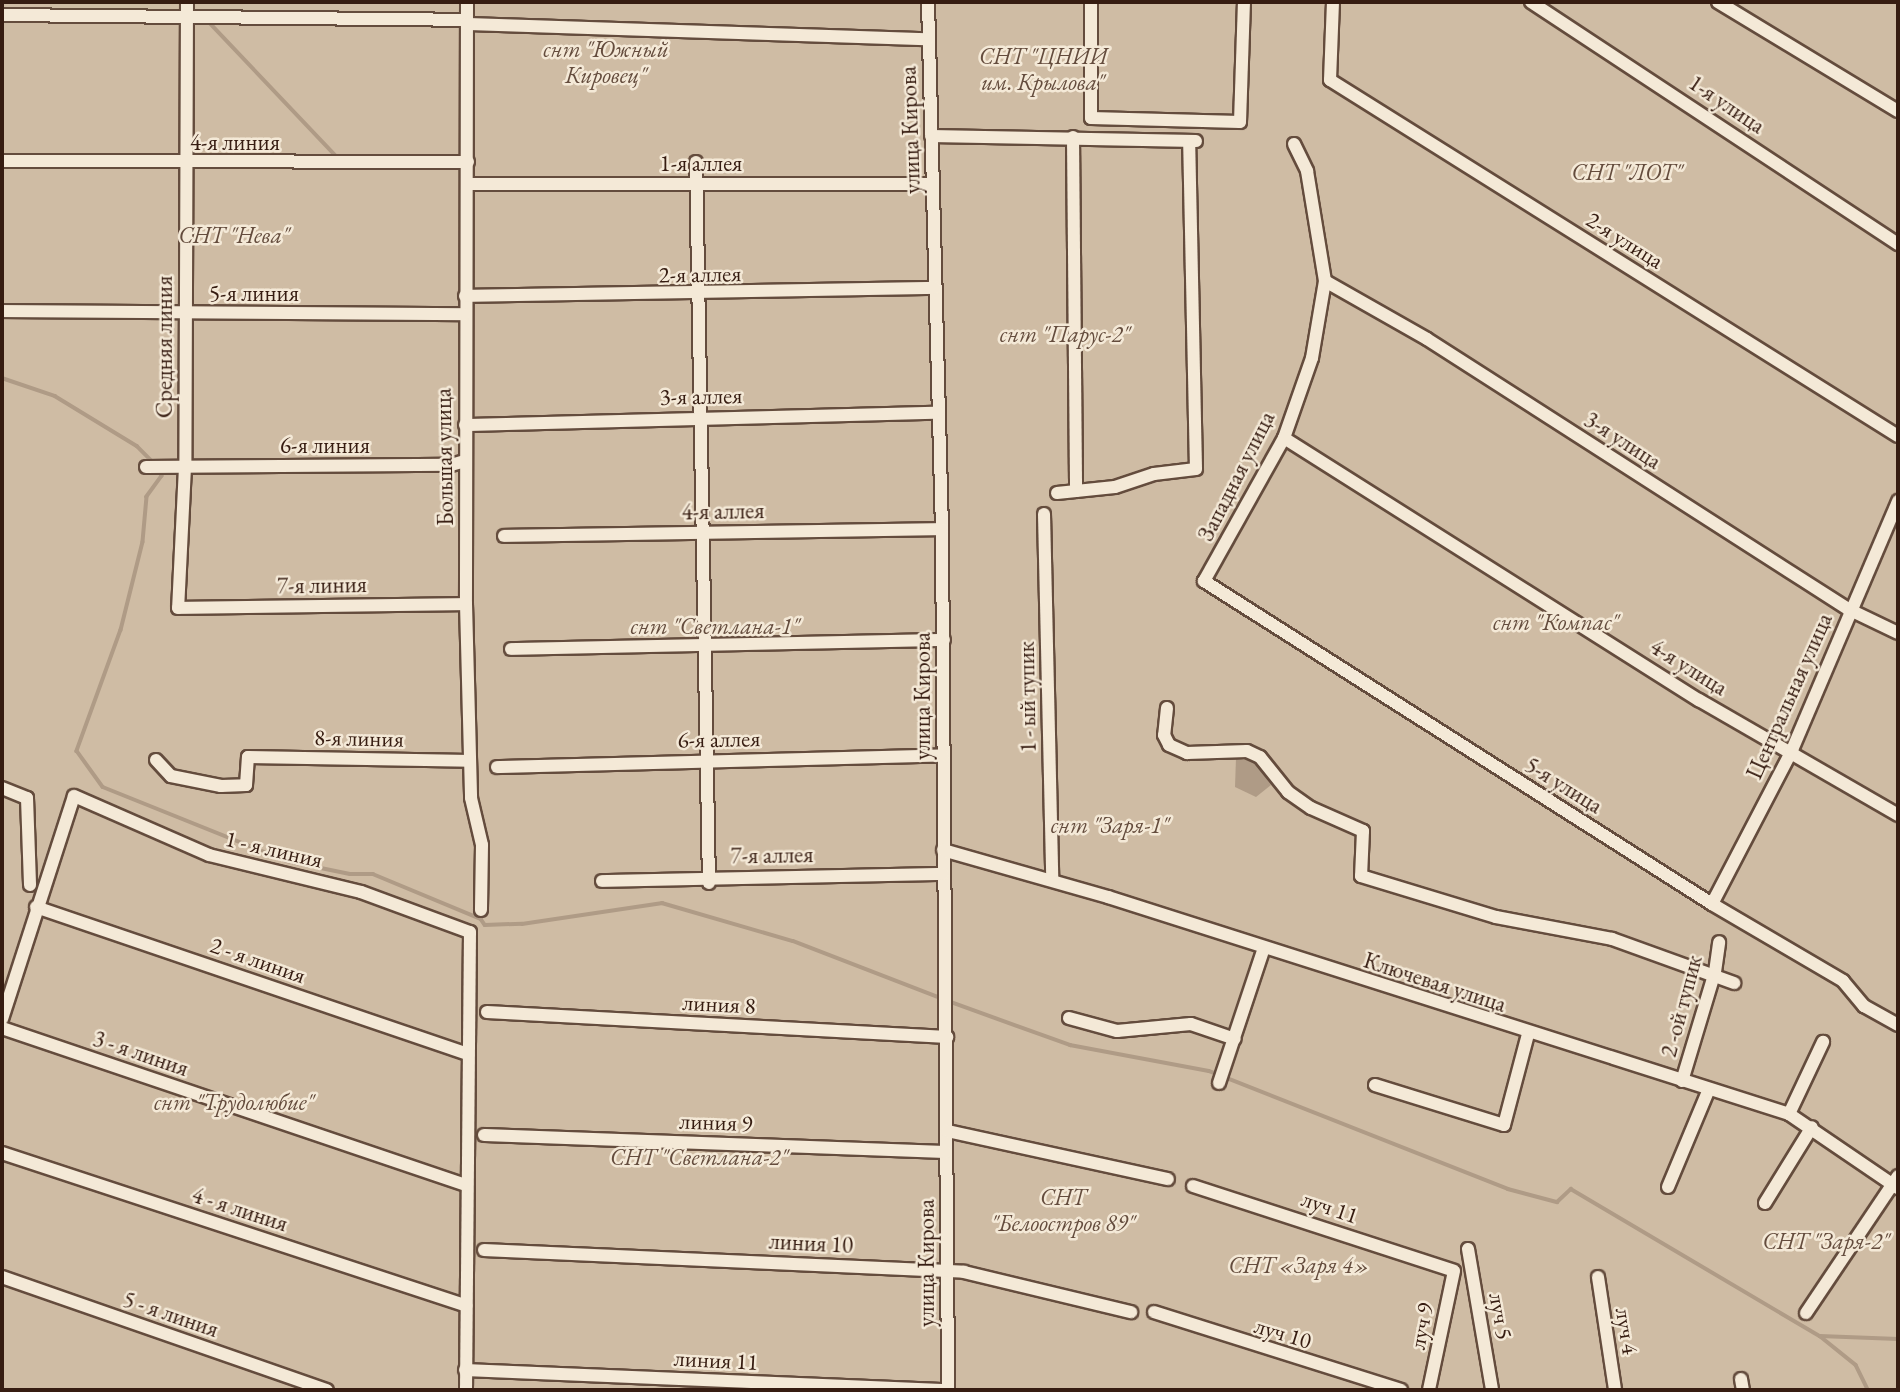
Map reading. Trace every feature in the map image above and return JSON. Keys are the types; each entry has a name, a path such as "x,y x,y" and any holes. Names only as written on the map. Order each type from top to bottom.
{"street":[{"name":"Большая улица","path":"467,2 468,184 464,314 466,604 471,798 482,845 481,910"},
{"name":"улица Кирова","path":"928,2 944,640 943,874 947,993 948,1390"},
{"path":"1091,2 1091,118 1240,122 1244,2"},
{"name":"2-я улица","path":"1332,2 1330,80 1898,436"},
{"name":"1-я улица","path":"1531,2 1898,244"},
{"path":"1718,2 1898,111"},
{"path":"2,15 187,8 467,22 928,39"},
{"name":"Средняя линия","path":"178,608 185,467 184,163 187,8"},
{"path":"931,136 1193,141 1195,469 1057,493"},
{"path":"1073,137 1076,491"},
{"name":"Западная улица","path":"1204,581 1283,438 1312,358 1325,281 1307,171 1294,144"},
{"name":"4-я линия","path":"2,161 468,162"},
{"path":"695,162 700,295 702,645 709,880"},
{"name":"1-я аллея","path":"468,184 933,184"},
{"name":"3-я улица","path":"1325,281 1427,339 1849,610 1898,633"},
{"name":"2-я аллея","path":"465,296 700,295 935,289"},
{"name":"5-я линия","path":"2,311 464,314"},
{"name":"3-я аллея","path":"465,425 938,413"},
{"name":"4-я улица","path":"1283,438 1699,700 1792,751 1898,816"},
{"name":"6-я линия","path":"152,467 451,465 465,460"},
{"name":"Центральная улица","path":"1712,904 1792,751 1849,610 1898,501"},
{"name":"1 - ый тупик","path":"1044,514 1052,880"},
{"name":"4-я аллея","path":"504,536 942,528"},
{"name":"5-я улица","path":"1204,581 1712,904 1843,981 1864,1006 1898,1025"},
{"name":"7-я линия","path":"178,608 466,604"},
{"path":"511,649 944,640"},
{"path":"1167,708 1164,735 1170,745 1187,753 1247,751 1260,757 1288,792 1311,808 1363,831 1361,876 1496,917 1612,939 1715,972 1734,983"},
{"name":"6-я аллея","path":"497,767 943,755"},
{"name":"8-я линия","path":"156,760 171,776 221,786 246,785 248,757 470,761"},
{"path":"2,788 27,798 36,887 36,907 2,1019"},
{"name":"1 - я линия","path":"36,887 74,796 209,855 361,892 470,932 466,1054"},
{"name":"Ключевая улица","path":"943,850 1052,880 1528,1034 1789,1114 1897,1183"},
{"name":"7-я аллея","path":"602,881 943,874"},
{"name":"2 - я линия","path":"36,907 466,1054"},
{"name":"2 -ой тупик","path":"1682,1081 1715,972 1719,942"},
{"path":"1219,1083 1264,948"},
{"name":"линия 8","path":"488,1012 947,1037"},
{"path":"1069,1018 1117,1031 1191,1024 1235,1040"},
{"name":"3 - я линия","path":"2,1028 466,1185"},
{"path":"1375,1084 1504,1125 1528,1034"},
{"path":"1789,1114 1823,1042"},
{"path":"466,1054 466,1390"},
{"path":"1668,1187 1709,1089"},
{"path":"1765,1203 1812,1127"},
{"path":"947,1131 1167,1179"},
{"name":"линия 9","path":"484,1135 946,1152"},
{"name":"4 - я линия","path":"2,1153 466,1306"},
{"path":"1806,1313 1897,1183"},
{"name":"луч 11","path":"1193,1186 1454,1271"},
{"name":"луч 5","path":"1468,1249 1492,1390"},
{"name":"линия 10","path":"484,1250 947,1270 1131,1312"},
{"name":"луч 9","path":"1429,1390 1454,1271"},
{"name":"5 - я линия","path":"2,1277 327,1390"},
{"name":"луч 4","path":"1598,1277 1615,1390"},
{"name":"луч 10","path":"1154,1312 1401,1390"},
{"name":"линия 11","path":"465,1370 948,1390"}],"green space":[{"path":"2,2 1898,2 1898,1390 2,1390"}],"shaded area":[{"path":"1236,758 1253,761 1271,785 1256,797 1235,787"}],"waterway":[{"path":"208,21 337,157"},
{"path":"2,378 55,396 137,446 153,462"},
{"path":"160,471 162,476 147,497 143,542 121,630 77,751 103,787 287,861 350,874 373,874 481,919 485,925 522,924 662,903 793,941 941,998"},
{"path":"948,1001 1070,1045 1209,1071 1508,1189 1557,1202 1571,1189 1820,1336 1898,1339"},
{"path":"1820,1336 1856,1365 1868,1390"}],"park label":[{"name":"снт \"Южный Кировец\"","path":"606,62"},
{"name":"СНТ \"ЦНИИ им. Крылова\"","path":"1043,69"},
{"name":"СНТ \"ЛОТ\"","path":"1627,172"},
{"name":"СНТ \"Нева\"","path":"234,235"},
{"name":"снт \"Парус-2\"","path":"1065,334"},
{"name":"снт \"Компас\"","path":"1556,622"},
{"name":"снт \"Светлана-1\"","path":"715,626"},
{"name":"снт \"Заря-1\"","path":"1110,825"},
{"name":"снт \"Трудолюбие\"","path":"234,1102"},
{"name":"СНТ \"Светлана-2\"","path":"699,1157"},
{"name":"СНТ \"Белоостров 89\"","path":"1063,1210"},
{"name":"СНТ \"Заря-2\"","path":"1826,1241"},
{"name":"СНТ «Заря 4»","path":"1299,1265"}]}
